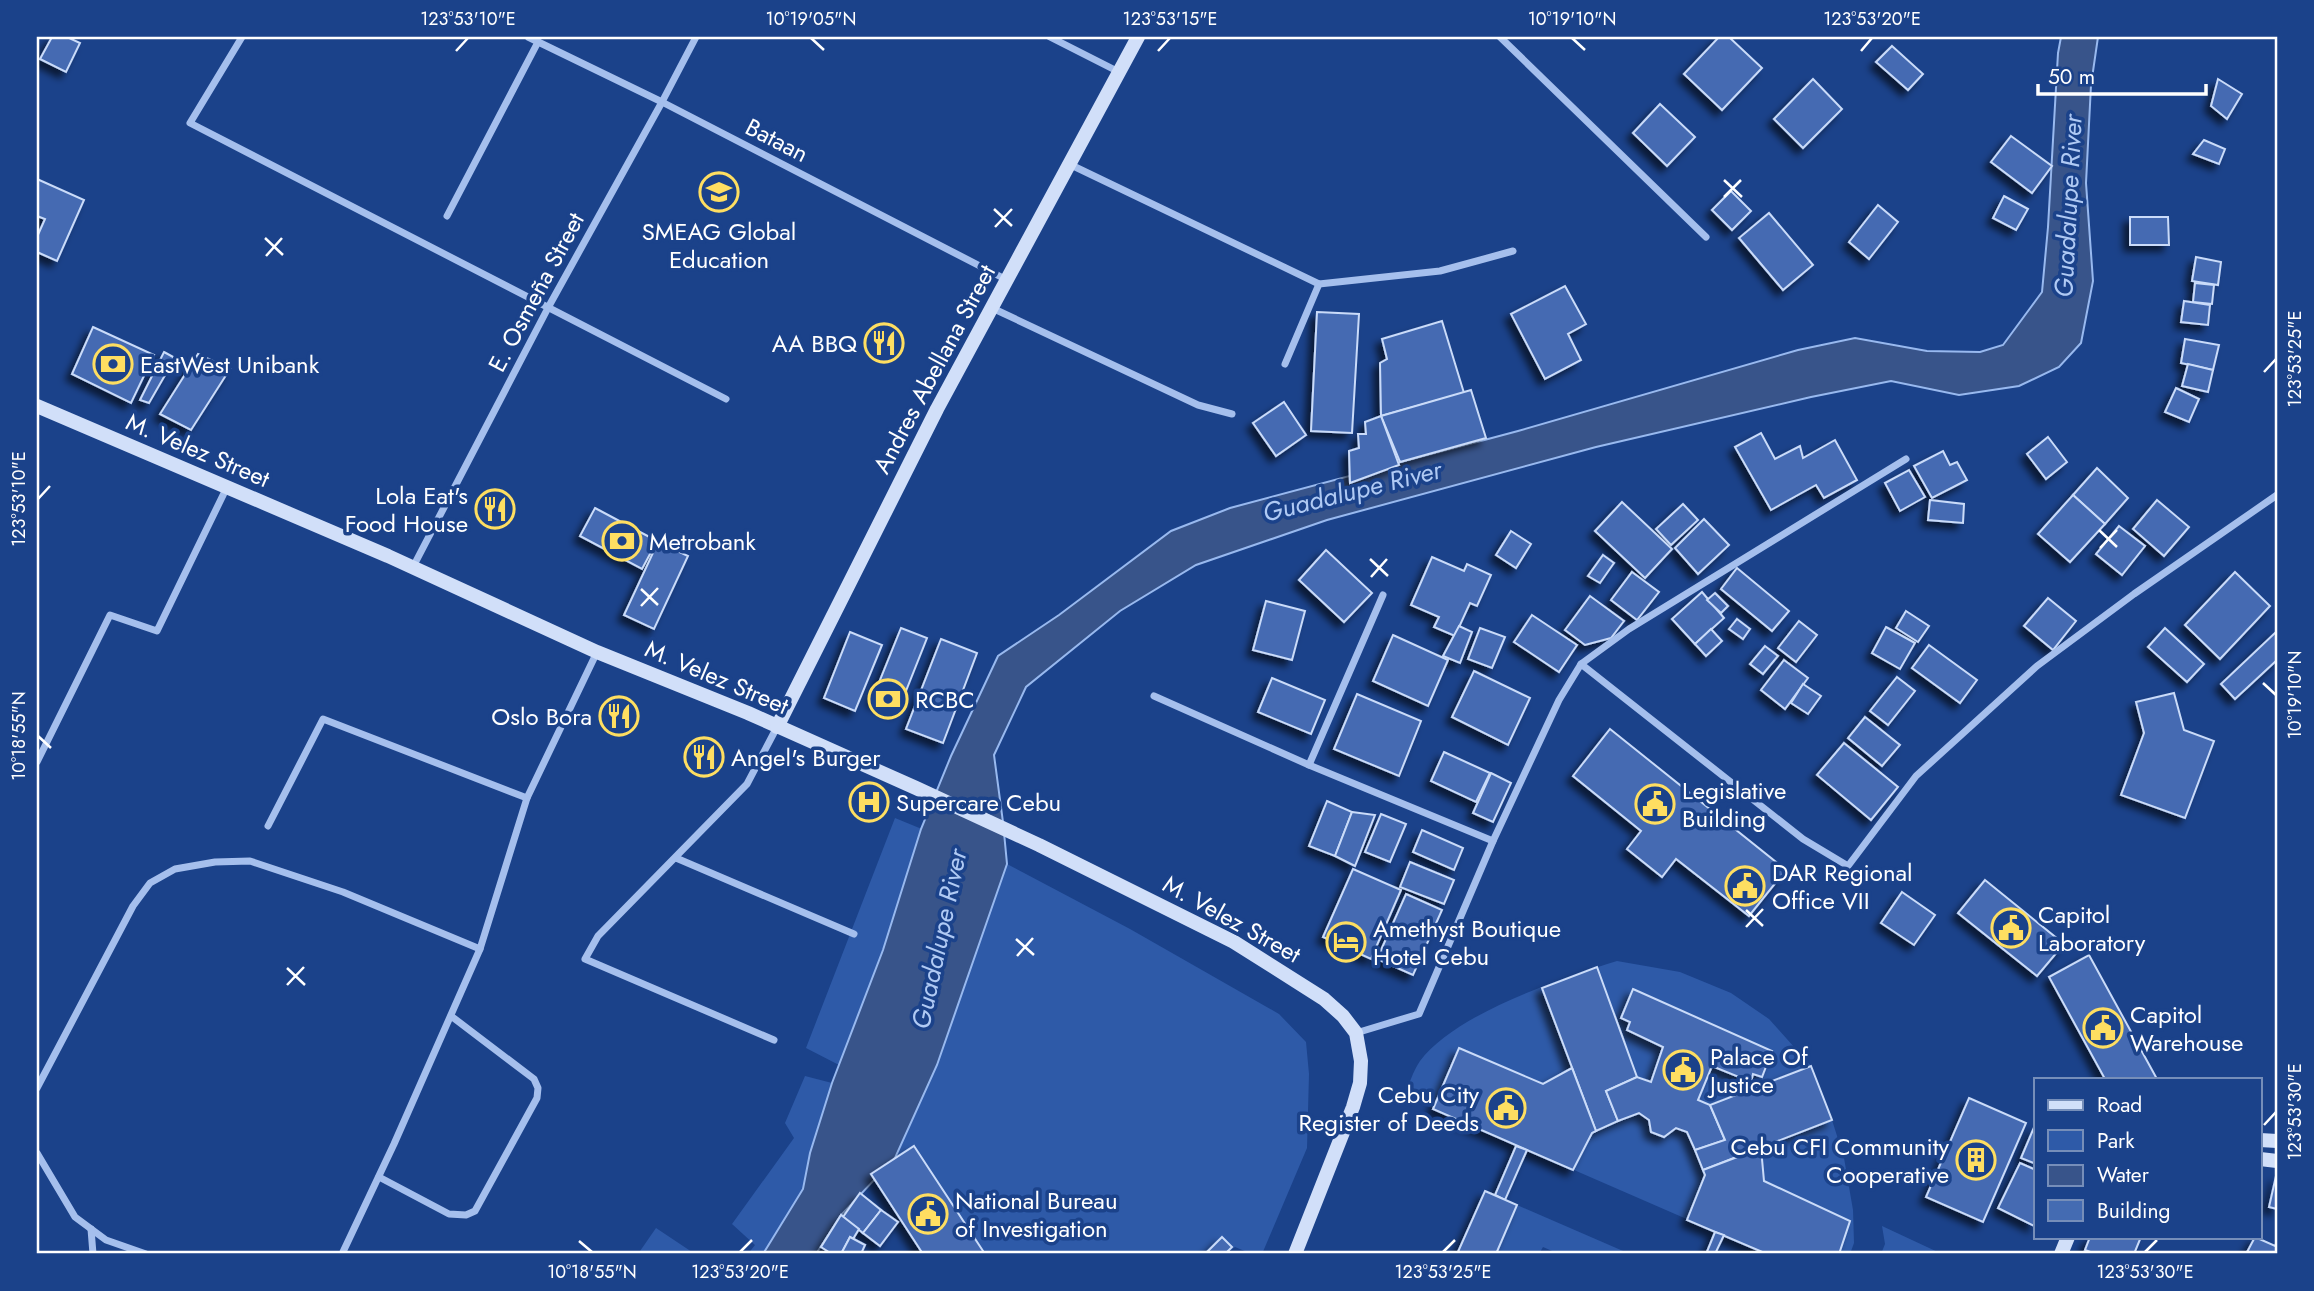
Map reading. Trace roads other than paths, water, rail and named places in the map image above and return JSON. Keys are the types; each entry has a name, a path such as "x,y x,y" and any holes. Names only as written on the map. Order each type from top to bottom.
{"main road":[{"name":"Andres Abellana Street","path":"776,727 870,539 991,308 1138,37"},
{"name":"M. Velez Street","path":"37,406 413,567 597,652 748,713 1039,845 1234,942 1324,999 1343,1016 1356,1033"},
{"path":"1295,1254 1360,1083 1361,1061 1356,1033"}],"street":[{"path":"242,37 190,123 726,399"},
{"name":"Bataan","path":"528,37 662,102 1007,280"},
{"name":"E. Osmeña Street","path":"413,567 549,306 696,37"},
{"path":"1050,37 1119,72"},
{"path":"1500,37 1706,237"},
{"path":"447,216 538,42"},
{"path":"1069,164 1319,284 1440,271 1513,251"},
{"path":"1285,364 1319,284"},
{"path":"991,308 1198,405 1232,414"},
{"path":"1356,1033 1419,1014 1493,841 1559,700 1581,664 1629,629 1906,459"},
{"path":"37,762 110,615 157,631 227,487"},
{"path":"1581,664 1803,839 1848,866 1916,776 2036,666 2277,495"},
{"path":"1309,765 1383,595"},
{"path":"342,1254 480,948 527,798 597,652"},
{"path":"1154,696 1309,765 1493,841"},
{"path":"268,826 323,719 527,798"},
{"path":"774,1040 585,959 598,936 747,784 776,727"},
{"path":"676,858 854,934"},
{"path":"37,1088 133,906 150,883 175,869 215,862 250,861 343,892 480,948"},
{"path":"379,1177 449,1214 466,1215 475,1211 537,1098 538,1088 534,1079 451,1016"},
{"path":"37,1153 75,1217 106,1240 146,1254"},
{"path":"91,1229 93,1254"}],"water":[{"name":"Guadalupe River","path":"2061,37 2098,37 2091,85 2086,183 2093,281 2081,343 2059,367 2019,386 1959,395 1891,381 1596,447 1327,520 1196,565 1120,611 1026,687 994,755 1007,864 937,1065 895,1158 841,1215 816,1254 763,1254 803,1189 810,1153 832,1083 883,950 921,829 951,756 998,656 1059,615 1171,531 1230,508 1518,431 1798,350 1855,338 1927,351 1980,352 2003,345 2042,292"}],"place":[{"name":"SMEAG Global Education","path":"719,192"},
{"name":"AA BBQ","path":"884,343"},
{"name":"EastWest Unibank","path":"113,364"},
{"name":"Lola Eat's Food House","path":"495,509"},
{"name":"Metrobank","path":"622,541"},
{"name":"RCBC","path":"888,699"},
{"name":"Oslo Bora","path":"619,716"},
{"name":"Angel's Burger","path":"704,757"},
{"name":"Supercare Cebu","path":"869,802"},
{"name":"Legislative Building","path":"1655,804"},
{"name":"DAR Regional Office VII","path":"1745,886"},
{"name":"Capitol Laboratory","path":"2011,928"},
{"name":"Amethyst Boutique Hotel Cebu","path":"1346,942"},
{"name":"Capitol Warehouse","path":"2103,1028"},
{"name":"Palace Of Justice","path":"1683,1070"},
{"name":"Cebu City Register of Deeds","path":"1506,1108"},
{"name":"Cebu CFI Community Cooperative","path":"1976,1160"},
{"name":"National Bureau of Investigation","path":"928,1214"}]}
